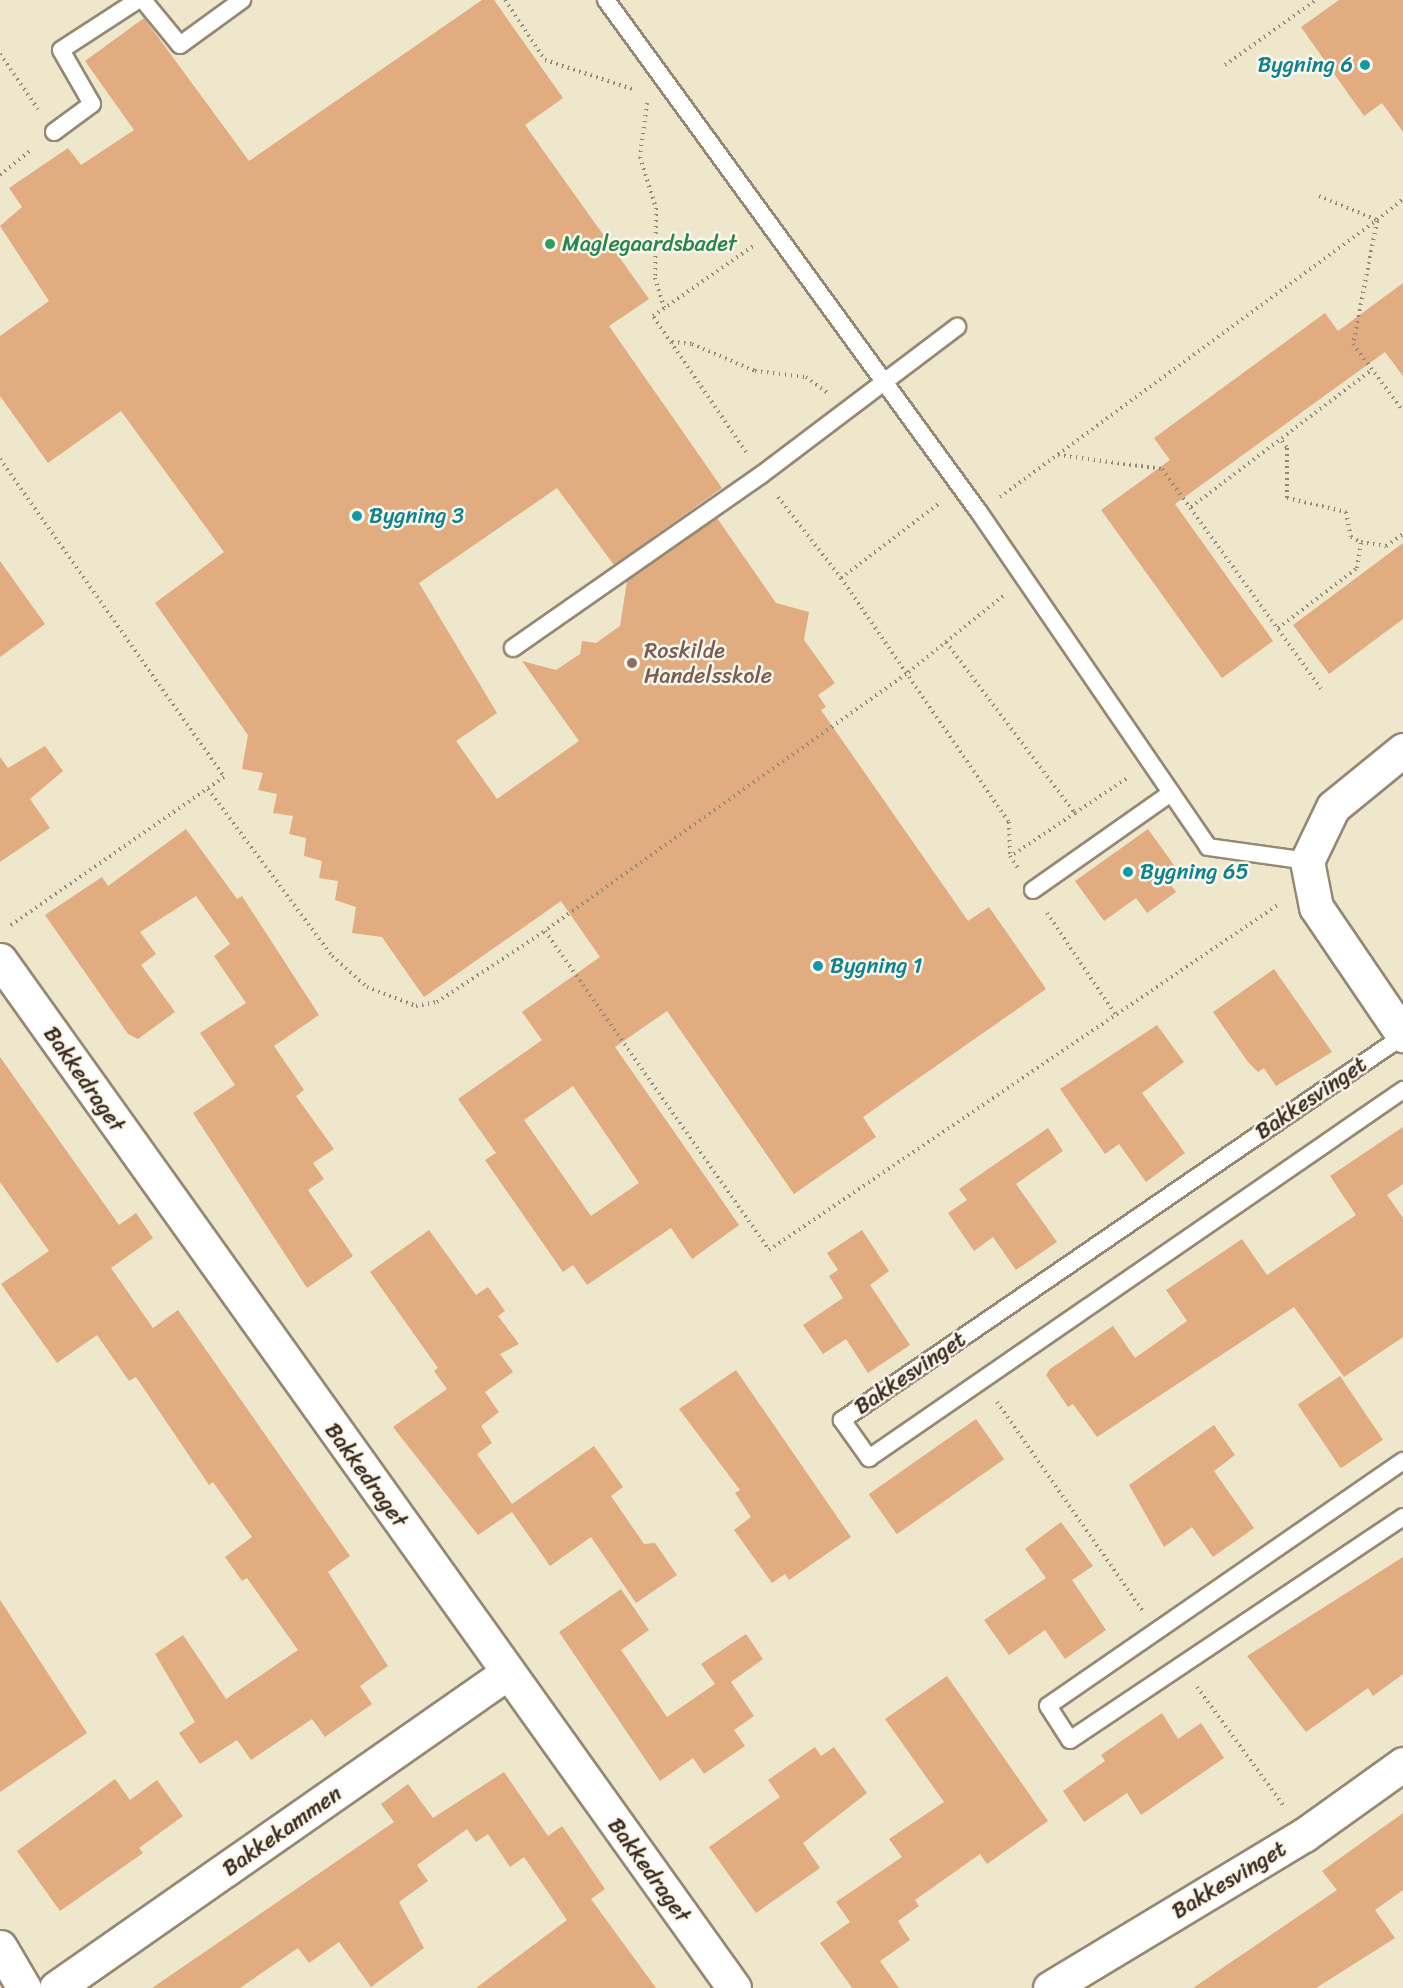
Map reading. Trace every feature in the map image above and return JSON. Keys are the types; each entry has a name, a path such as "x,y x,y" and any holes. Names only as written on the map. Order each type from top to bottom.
{"street":[{"path":"1307,873 1333,807 1403,750"},
{"name":"Bakkesvinget","path":"1307,873 1316,907 1403,1035"},
{"name":"Bakkedraget","path":"0,960 734,1988"},
{"name":"Bakkekammen","path":"56,1988 507,1673"},
{"name":"Bakkesvinget","path":"1050,1988 1304,1835 1403,1764"},
{"path":"0,1947 24,1988"}],"lane":[{"path":"54,132 92,104 61,50 138,0"},
{"path":"143,0 180,45 242,0"},
{"path":"606,0 777,230 883,383 980,512 1208,847 1307,873"},
{"path":"513,648 761,475 957,327"},
{"path":"1033,890 1171,793"},
{"name":"Bakkesvinget","path":"1403,1035 842,1420 869,1458 1403,1090"},
{"path":"1403,1461 1048,1706 1070,1740 1403,1517"}],"path":[{"path":"506,0 545,60 621,84 648,100 654,109"},
{"path":"1225,65 1316,0"},
{"path":"648,100 639,134 640,157 656,208 655,279 664,308"},
{"path":"1319,196 1377,220"},
{"path":"980,512 1403,199"},
{"path":"1377,220 1353,344 1403,411"},
{"path":"777,230 653,316 761,475 841,578 1009,822 1010,856 1115,1014"},
{"path":"746,238 752,247"},
{"path":"671,342 692,344 755,371 806,377 844,412"},
{"path":"1191,507 1282,441 1373,369"},
{"path":"1282,441 1287,448 1287,498 1346,512 1351,537 1361,542 1386,546 1403,534"},
{"path":"1058,455 1162,469 1321,689"},
{"path":"0,459 225,777 0,933"},
{"path":"841,578 961,486"},
{"path":"1277,628 1357,568 1361,542"},
{"path":"208,789 332,956 367,987 416,1006 437,1002 545,931 906,674 1024,578"},
{"path":"946,642 1075,813"},
{"path":"1010,856 1150,763"},
{"path":"545,931 769,1250 1115,1014 1307,873"},
{"path":"982,1381 1156,1630"},
{"path":"1182,1665 1304,1835"}],"building":[{"name":"Bygning 3","path":"482,0 494,0 563,98 525,125 649,299 609,326 722,488 614,565 557,488 419,583 497,713 456,741 497,799 579,741 522,661 556,670 580,654 582,641 596,643 620,626 627,581 717,518 776,603 809,612 804,640 835,683 818,695 826,707 821,710 968,921 989,907 1046,989 863,1117 876,1137 794,1194 667,1011 615,1047 739,1225 692,1259 671,1228 587,1285 573,1265 563,1272 485,1160 496,1153 458,1099 542,1040 522,1012 600,957 561,901 424,997 382,937 352,933 356,907 335,900 338,881 319,878 322,861 304,856 306,838 289,834 293,816 273,813 277,794 258,790 263,773 242,769 248,735 155,603 224,552 121,411 48,463 0,396 0,336 49,301 0,226 22,207 9,188 68,148 81,165 134,130 85,61 144,18 249,161","holes":["573,1086 639,1183 591,1216 524,1120"]},
{"name":"Bygning 6","path":"1339,0 1403,0 1403,132 1382,103 1364,116 1301,27"},
{"path":"1403,283 1403,376 1385,352 1175,504 1273,641 1222,678 1101,510 1170,460 1154,438 1325,313 1338,331"},
{"path":"1403,543 1403,619 1329,674 1293,625"},
{"path":"0,561 45,624 0,657"},
{"path":"45,746 63,771 30,799 50,828 0,862 0,757 8,768"},
{"path":"186,829 237,899 242,896 319,1015 274,1046 304,1090 296,1096 334,1149 313,1163 324,1179 308,1190 353,1256 307,1288 193,1113 235,1085 200,1033 246,1003 214,956 230,944 196,896 140,932 156,954 141,965 175,1012 138,1039 128,1034 45,915 102,877 108,886"},
{"name":"Bygning 65","path":"1148,829 1176,868 1165,877 1176,892 1147,913 1136,898 1104,921 1075,881"},
{"path":"1274,969 1332,1052 1276,1086 1264,1068 1258,1072 1248,1062 1213,1012"},
{"path":"1157,1025 1184,1062 1142,1093 1185,1153 1146,1182 1119,1144 1105,1154 1060,1089"},
{"path":"0,1057 119,1225 136,1213 153,1238 111,1268 153,1328 178,1310 350,1556 328,1572 388,1666 360,1686 372,1704 325,1737 312,1719 251,1760 237,1740 200,1764 179,1733 195,1722 155,1654 183,1635 226,1699 298,1650 247,1578 242,1581 225,1557 252,1537 213,1482 209,1485 136,1377 129,1381 97,1335 57,1363 1,1284 49,1251 0,1182"},
{"path":"1403,1127 1403,1184 1387,1195 1403,1218 1403,1337 1344,1377 1294,1307 1097,1437 1073,1404 1068,1407 1046,1375 1050,1369 1113,1326 1135,1358 1187,1321 1166,1290 1242,1239 1267,1275 1356,1215 1330,1176"},
{"path":"1048,1128 1063,1151 1016,1184 1057,1242 1016,1270 993,1237 974,1251 948,1213 967,1200 959,1189"},
{"path":"429,1230 476,1295 488,1287 505,1311 498,1316 519,1344 500,1354 513,1372 485,1392 499,1412 481,1426 492,1443 477,1454 512,1504 594,1446 623,1487 611,1496 644,1544 655,1543 677,1575 636,1603 591,1537 550,1566 512,1512 478,1535 393,1427 447,1389 434,1371 438,1368 370,1272"},
{"path":"862,1230 889,1271 870,1285 910,1345 868,1373 846,1339 823,1354 803,1325 843,1298 829,1276 838,1270 827,1253"},
{"path":"736,1370 851,1537 789,1580 785,1574 772,1583 734,1530 751,1517 735,1493 740,1490 679,1409"},
{"path":"1340,1376 1383,1440 1341,1468 1298,1405"},
{"path":"976,1419 1004,1459 897,1534 869,1494"},
{"path":"1214,1425 1235,1455 1214,1471 1254,1528 1213,1557 1192,1527 1164,1547 1129,1485"},
{"path":"1061,1522 1093,1566 1072,1580 1106,1630 1065,1659 1045,1630 1009,1655 984,1620 1046,1578 1025,1549"},
{"path":"1403,1557 1403,1674 1373,1696 1368,1688 1306,1732 1247,1656"},
{"path":"621,1589 649,1630 621,1650 667,1717 715,1684 701,1664 746,1634 763,1659 731,1682 754,1716 734,1730 745,1746 704,1774 693,1758 660,1781 559,1632"},
{"path":"0,1600 87,1733 0,1792"},
{"path":"947,1676 1048,1821 987,1864 980,1854 915,1900 919,1906 898,1921 910,1940 880,1961 899,1988 852,1988 820,1943 850,1922 836,1902 902,1857 889,1839 944,1802 885,1719"},
{"path":"1162,1713 1178,1739 1201,1723 1224,1758 1141,1815 1127,1793 1084,1822 1063,1791 1105,1761 1101,1755"},
{"path":"815,1747 821,1756 834,1747 867,1793 803,1843 820,1868 756,1913 709,1847 780,1797 768,1780"},
{"path":"504,1772 548,1836 562,1826 605,1889 591,1899 656,1988 476,1988 567,1920 524,1857 510,1867 488,1834 476,1842 467,1829 417,1865 428,1881 399,1902 424,1948 371,1987 339,1942 309,1963 298,1948 240,1988 152,1988 394,1822 381,1804 408,1784 433,1818"},
{"path":"115,1779 130,1800 157,1780 183,1816 139,1848 143,1853 60,1911 17,1851"},
{"path":"1403,1813 1403,1890 1375,1910 1395,1938 1316,1988 1193,1988 1337,1890 1322,1871"}],"place":[{"name":"Bygning 6","path":"1365,65"},
{"name":"Maglegaardsbadet","path":"550,244"},
{"name":"Bygning 3","path":"357,516"},
{"name":"Roskilde Handelsskole","path":"632,663"},
{"name":"Bygning 65","path":"1128,872"},
{"name":"Bygning 1","path":"818,966"}]}
